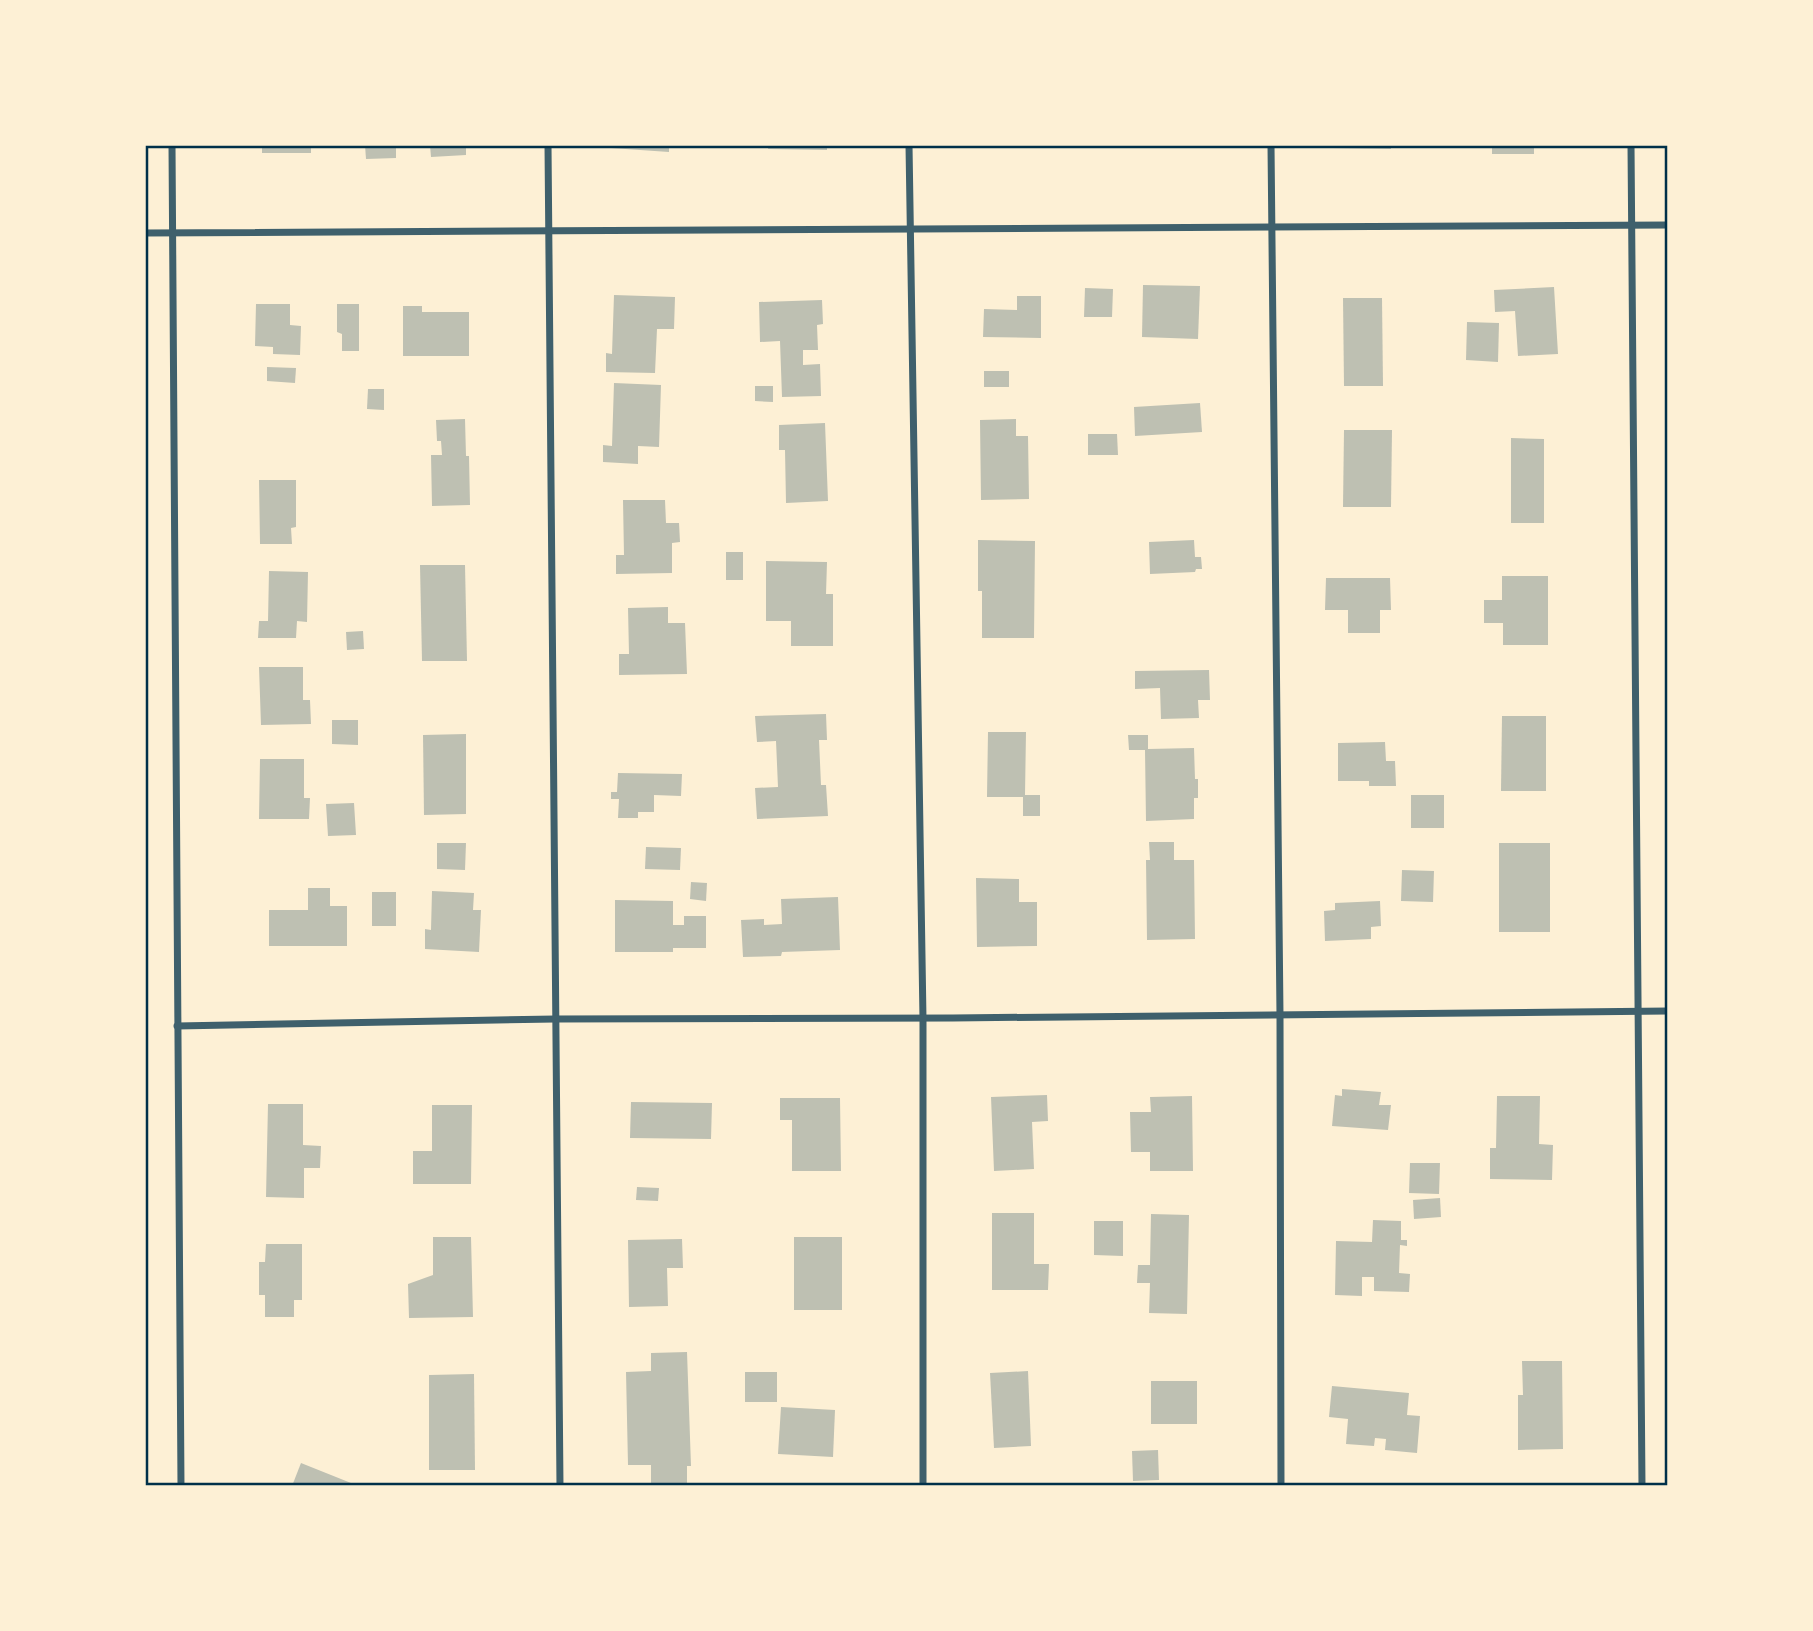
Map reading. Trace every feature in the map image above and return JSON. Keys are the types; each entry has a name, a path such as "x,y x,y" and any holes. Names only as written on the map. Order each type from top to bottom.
{"street":[{"path":"172,145 181,1486"},
{"path":"548,145 560,1486"},
{"path":"909,145 923,1018 923,1486"},
{"path":"1271,145 1280,1015 1281,1486"},
{"path":"1631,145 1642,1486"},
{"path":"145,233 1668,225"},
{"path":"177,1026 555,1019 1668,1011"}],"building":[{"path":"262,145 311,145 311,153 262,153"},
{"path":"365,145 396,145 396,158 366,159"},
{"path":"430,145 466,145 466,155 431,157"},
{"path":"611,145 669,145 669,152 611,148"},
{"path":"769,145 827,145 827,150 768,149"},
{"path":"1332,145 1391,145 1391,149 1332,148"},
{"path":"1492,145 1534,145 1534,154 1492,154"},
{"path":"1143,285 1200,286 1198,339 1142,337"},
{"path":"1554,287 1558,354 1518,356 1515,311 1495,312 1494,290"},
{"path":"1085,288 1113,289 1112,317 1084,317"},
{"path":"614,295 675,297 674,329 657,329 655,373 606,372 606,353 612,354"},
{"path":"1017,296 1041,296 1041,338 983,337 984,309 1017,310"},
{"path":"1343,298 1382,298 1383,386 1344,386"},
{"path":"822,300 823,324 817,325 818,350 803,350 803,365 820,364 821,396 782,397 780,341 760,342 759,302"},
{"path":"256,304 290,304 290,325 301,326 300,355 273,354 273,347 255,346"},
{"path":"337,304 359,304 359,351 342,351 342,334 337,332"},
{"path":"403,306 422,306 422,312 469,312 469,356 403,356"},
{"path":"1467,322 1499,323 1498,362 1466,360"},
{"path":"267,367 296,368 295,383 267,381"},
{"path":"984,371 1009,371 1009,387 984,387"},
{"path":"614,383 661,385 659,447 638,446 638,464 603,462 603,445 612,446"},
{"path":"755,386 773,386 773,402 755,401"},
{"path":"368,389 384,389 384,410 367,409"},
{"path":"1200,403 1202,432 1135,436 1134,407"},
{"path":"465,419 470,505 432,506 431,455 442,455 441,441 437,441 436,420"},
{"path":"1016,419 1016,436 1028,436 1029,499 981,500 980,420"},
{"path":"825,423 828,501 786,503 785,450 779,450 779,425"},
{"path":"1344,430 1392,430 1391,507 1343,507"},
{"path":"1088,434 1117,434 1118,455 1088,455"},
{"path":"1511,438 1544,439 1544,523 1511,523"},
{"path":"259,480 296,480 296,527 291,528 292,544 260,544"},
{"path":"623,500 665,500 666,523 679,523 680,542 672,543 672,573 616,574 616,555 624,555"},
{"path":"978,540 1035,541 1034,638 982,638"},
{"path":"1194,540 1195,557 1201,557 1202,569 1196,569 1195,572 1150,574 1149,542"},
{"path":"726,552 743,552 743,580 726,580"},
{"path":"766,561 827,562 826,594 833,594 833,646 791,646 791,621 766,621"},
{"path":"420,565 465,565 467,661 422,661"},
{"path":"269,571 308,572 307,622 297,621 296,638 258,638 259,621 268,621"},
{"path":"1502,576 1548,576 1548,645 1503,645 1503,623 1484,623 1484,600 1502,600"},
{"path":"1326,578 1390,578 1391,610 1380,610 1380,633 1348,633 1348,610 1325,610"},
{"path":"668,607 668,623 685,623 687,674 619,675 619,654 629,654 628,608"},
{"path":"363,631 364,649 347,650 346,632"},
{"path":"259,667 303,667 303,700 310,700 311,724 261,725"},
{"path":"1209,670 1210,700 1198,700 1199,718 1161,719 1160,688 1135,689 1135,671"},
{"path":"826,714 827,740 819,740 821,785 826,785 828,816 757,819 755,788 778,787 776,741 757,742 755,716"},
{"path":"1502,716 1546,716 1546,791 1501,791"},
{"path":"332,720 358,720 358,745 332,744"},
{"path":"988,732 1026,732 1025,795 1040,795 1040,816 1023,816 1023,797 987,797"},
{"path":"466,734 466,814 424,815 423,735"},
{"path":"1128,735 1148,735 1148,749 1194,748 1198,798 1194,798 1194,819 1146,821 1145,750 1129,750"},
{"path":"1385,742 1386,761 1395,761 1396,786 1369,786 1369,781 1338,781 1338,743"},
{"path":"260,759 304,759 304,798 310,798 309,819 259,819"},
{"path":"618,773 682,774 681,796 654,795 654,812 638,812 638,818 618,818 619,799 611,799 611,792 617,792"},
{"path":"1411,795 1444,795 1444,828 1411,828"},
{"path":"354,803 356,835 328,836 326,804"},
{"path":"1149,842 1174,842 1174,860 1194,860 1195,939 1147,940 1146,860 1150,860"},
{"path":"437,843 466,843 465,870 437,869"},
{"path":"1499,843 1550,843 1550,932 1499,932"},
{"path":"646,847 681,848 680,870 645,869"},
{"path":"1402,870 1434,871 1433,902 1401,901"},
{"path":"976,878 1019,879 1019,902 1037,902 1037,946 977,947"},
{"path":"691,882 707,883 706,901 690,899"},
{"path":"308,888 330,888 330,906 347,906 347,946 269,946 269,910 308,910"},
{"path":"432,891 474,893 473,910 481,910 479,952 425,949 425,929 431,930"},
{"path":"372,892 396,892 396,926 372,926"},
{"path":"838,897 840,950 782,952 781,956 743,957 741,920 764,919 764,925 782,924 781,899"},
{"path":"615,900 673,901 673,925 684,925 684,916 706,916 706,948 673,948 673,952 615,952"},
{"path":"1380,901 1381,926 1371,927 1371,939 1325,941 1324,911 1335,910 1335,903"},
{"path":"1342,1089 1381,1092 1379,1105 1391,1105 1388,1130 1332,1126 1335,1095 1342,1096"},
{"path":"1047,1095 1048,1121 1032,1122 1034,1169 994,1171 991,1097"},
{"path":"1192,1096 1193,1171 1150,1171 1150,1152 1131,1152 1130,1112 1151,1112 1150,1097"},
{"path":"1497,1096 1540,1096 1539,1144 1553,1145 1552,1180 1490,1179 1490,1148 1496,1148"},
{"path":"780,1098 840,1098 841,1171 792,1171 792,1120 780,1120"},
{"path":"631,1102 712,1103 711,1139 630,1138"},
{"path":"268,1104 303,1104 303,1145 321,1146 320,1168 304,1168 304,1198 266,1197"},
{"path":"432,1105 472,1105 471,1184 413,1184 413,1151 432,1151"},
{"path":"1410,1163 1440,1163 1439,1194 1409,1193"},
{"path":"637,1187 659,1188 658,1201 636,1200"},
{"path":"1440,1198 1441,1217 1414,1219 1413,1200"},
{"path":"992,1213 1034,1213 1034,1264 1049,1264 1048,1290 992,1290"},
{"path":"1151,1214 1189,1215 1187,1314 1149,1313 1150,1283 1137,1283 1138,1265 1150,1265"},
{"path":"1373,1220 1401,1221 1401,1240 1407,1240 1407,1246 1400,1245 1399,1273 1410,1274 1409,1292 1374,1291 1374,1277 1362,1277 1362,1296 1335,1295 1336,1241 1372,1242"},
{"path":"1094,1221 1123,1221 1123,1256 1094,1255"},
{"path":"433,1237 471,1237 473,1317 409,1318 408,1284 433,1275"},
{"path":"794,1237 842,1237 842,1310 794,1310"},
{"path":"682,1239 683,1268 667,1268 668,1306 629,1307 628,1240"},
{"path":"266,1244 302,1244 302,1300 294,1300 294,1317 265,1317 265,1295 259,1295 259,1262 265,1262"},
{"path":"687,1352 691,1466 687,1466 687,1483 651,1484 651,1465 628,1465 626,1372 651,1371 651,1353"},
{"path":"1522,1361 1562,1361 1563,1449 1518,1450 1518,1395 1523,1395"},
{"path":"1028,1371 1031,1446 994,1448 990,1373"},
{"path":"745,1372 777,1372 777,1402 745,1402"},
{"path":"474,1374 475,1470 429,1470 429,1375"},
{"path":"1151,1381 1197,1381 1197,1424 1151,1424"},
{"path":"1332,1386 1409,1393 1407,1415 1420,1416 1417,1453 1385,1450 1386,1439 1375,1438 1374,1446 1346,1444 1348,1419 1329,1417"},
{"path":"781,1407 835,1410 833,1457 778,1454"},
{"path":"1158,1450 1159,1480 1133,1481 1132,1451"},
{"path":"301,1463 351,1483 350,1486 292,1486"}]}
